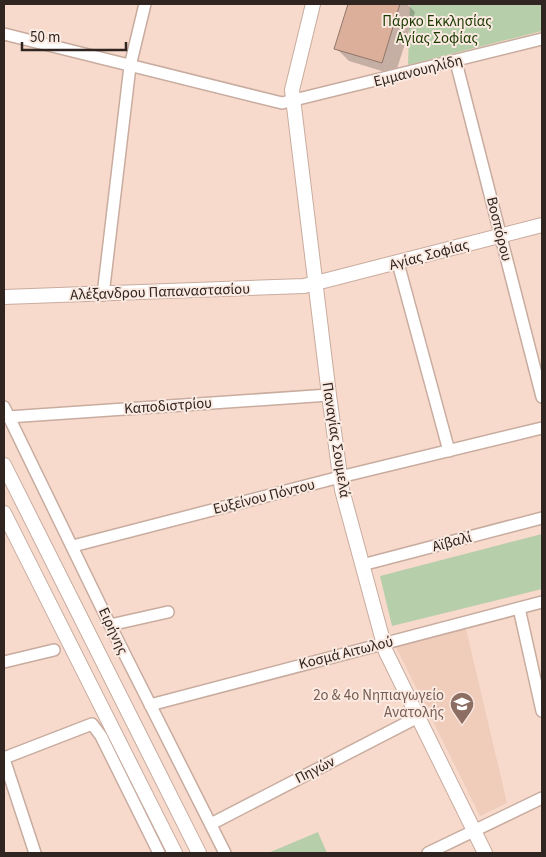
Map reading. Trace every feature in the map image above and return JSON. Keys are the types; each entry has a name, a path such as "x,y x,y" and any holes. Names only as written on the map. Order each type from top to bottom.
{"street":[{"path":"103,295 130,66 145,4"},
{"name":"Παναγίας Σουμελά","path":"313,4 294,77 293,102 340,477 382,643 485,853"},
{"name":"Εμμανουηλίδη","path":"4,34 275,103 293,102 542,39"},
{"name":"Βοσπόρου","path":"456,62 542,397"},
{"name":"Αγίας Σοφίας","path":"315,284 542,225"},
{"path":"398,263 449,451"},
{"name":"Αλέξανδρου Παπαναστασίου","path":"4,298 315,284"},
{"name":"Καποδιστρίου","path":"6,412 329,395"},
{"name":"Ειρήνης","path":"6,412 110,625 226,853"},
{"name":"Ευξείνου Πόντου","path":"73,546 340,477 542,428"},
{"path":"4,465 199,853"},
{"path":"4,513 175,853"},
{"name":"Αϊβαλί","path":"362,565 542,518"},
{"name":"Κοσμά Αιτωλού","path":"150,705 542,602"},
{"path":"519,608 542,711"},
{"path":"110,625 168,612"},
{"path":"4,662 54,650"},
{"name":"Πηγών","path":"211,824 418,717"},
{"path":"35,853 4,759 92,724 101,736 159,853"},
{"path":"428,853 542,798"}],"shaded area":[{"name":"2ο & 4ο Νηπιαγωγείο Ανατολής","path":"466,629 507,803 480,816 396,647"}],"green space":[{"name":"Πάρκο Εκκλησίας Αγίας Σοφίας","path":"410,4 542,4 542,31 408,65"},
{"path":"542,534 542,589 392,626 380,576"},
{"path":"318,832 327,853 268,853"}],"building":[{"path":"348,4 400,4 382,63 334,49"}],"place":[{"name":"2ο & 4ο Νηπιαγωγείο Ανατολής","path":"462,725"}]}
